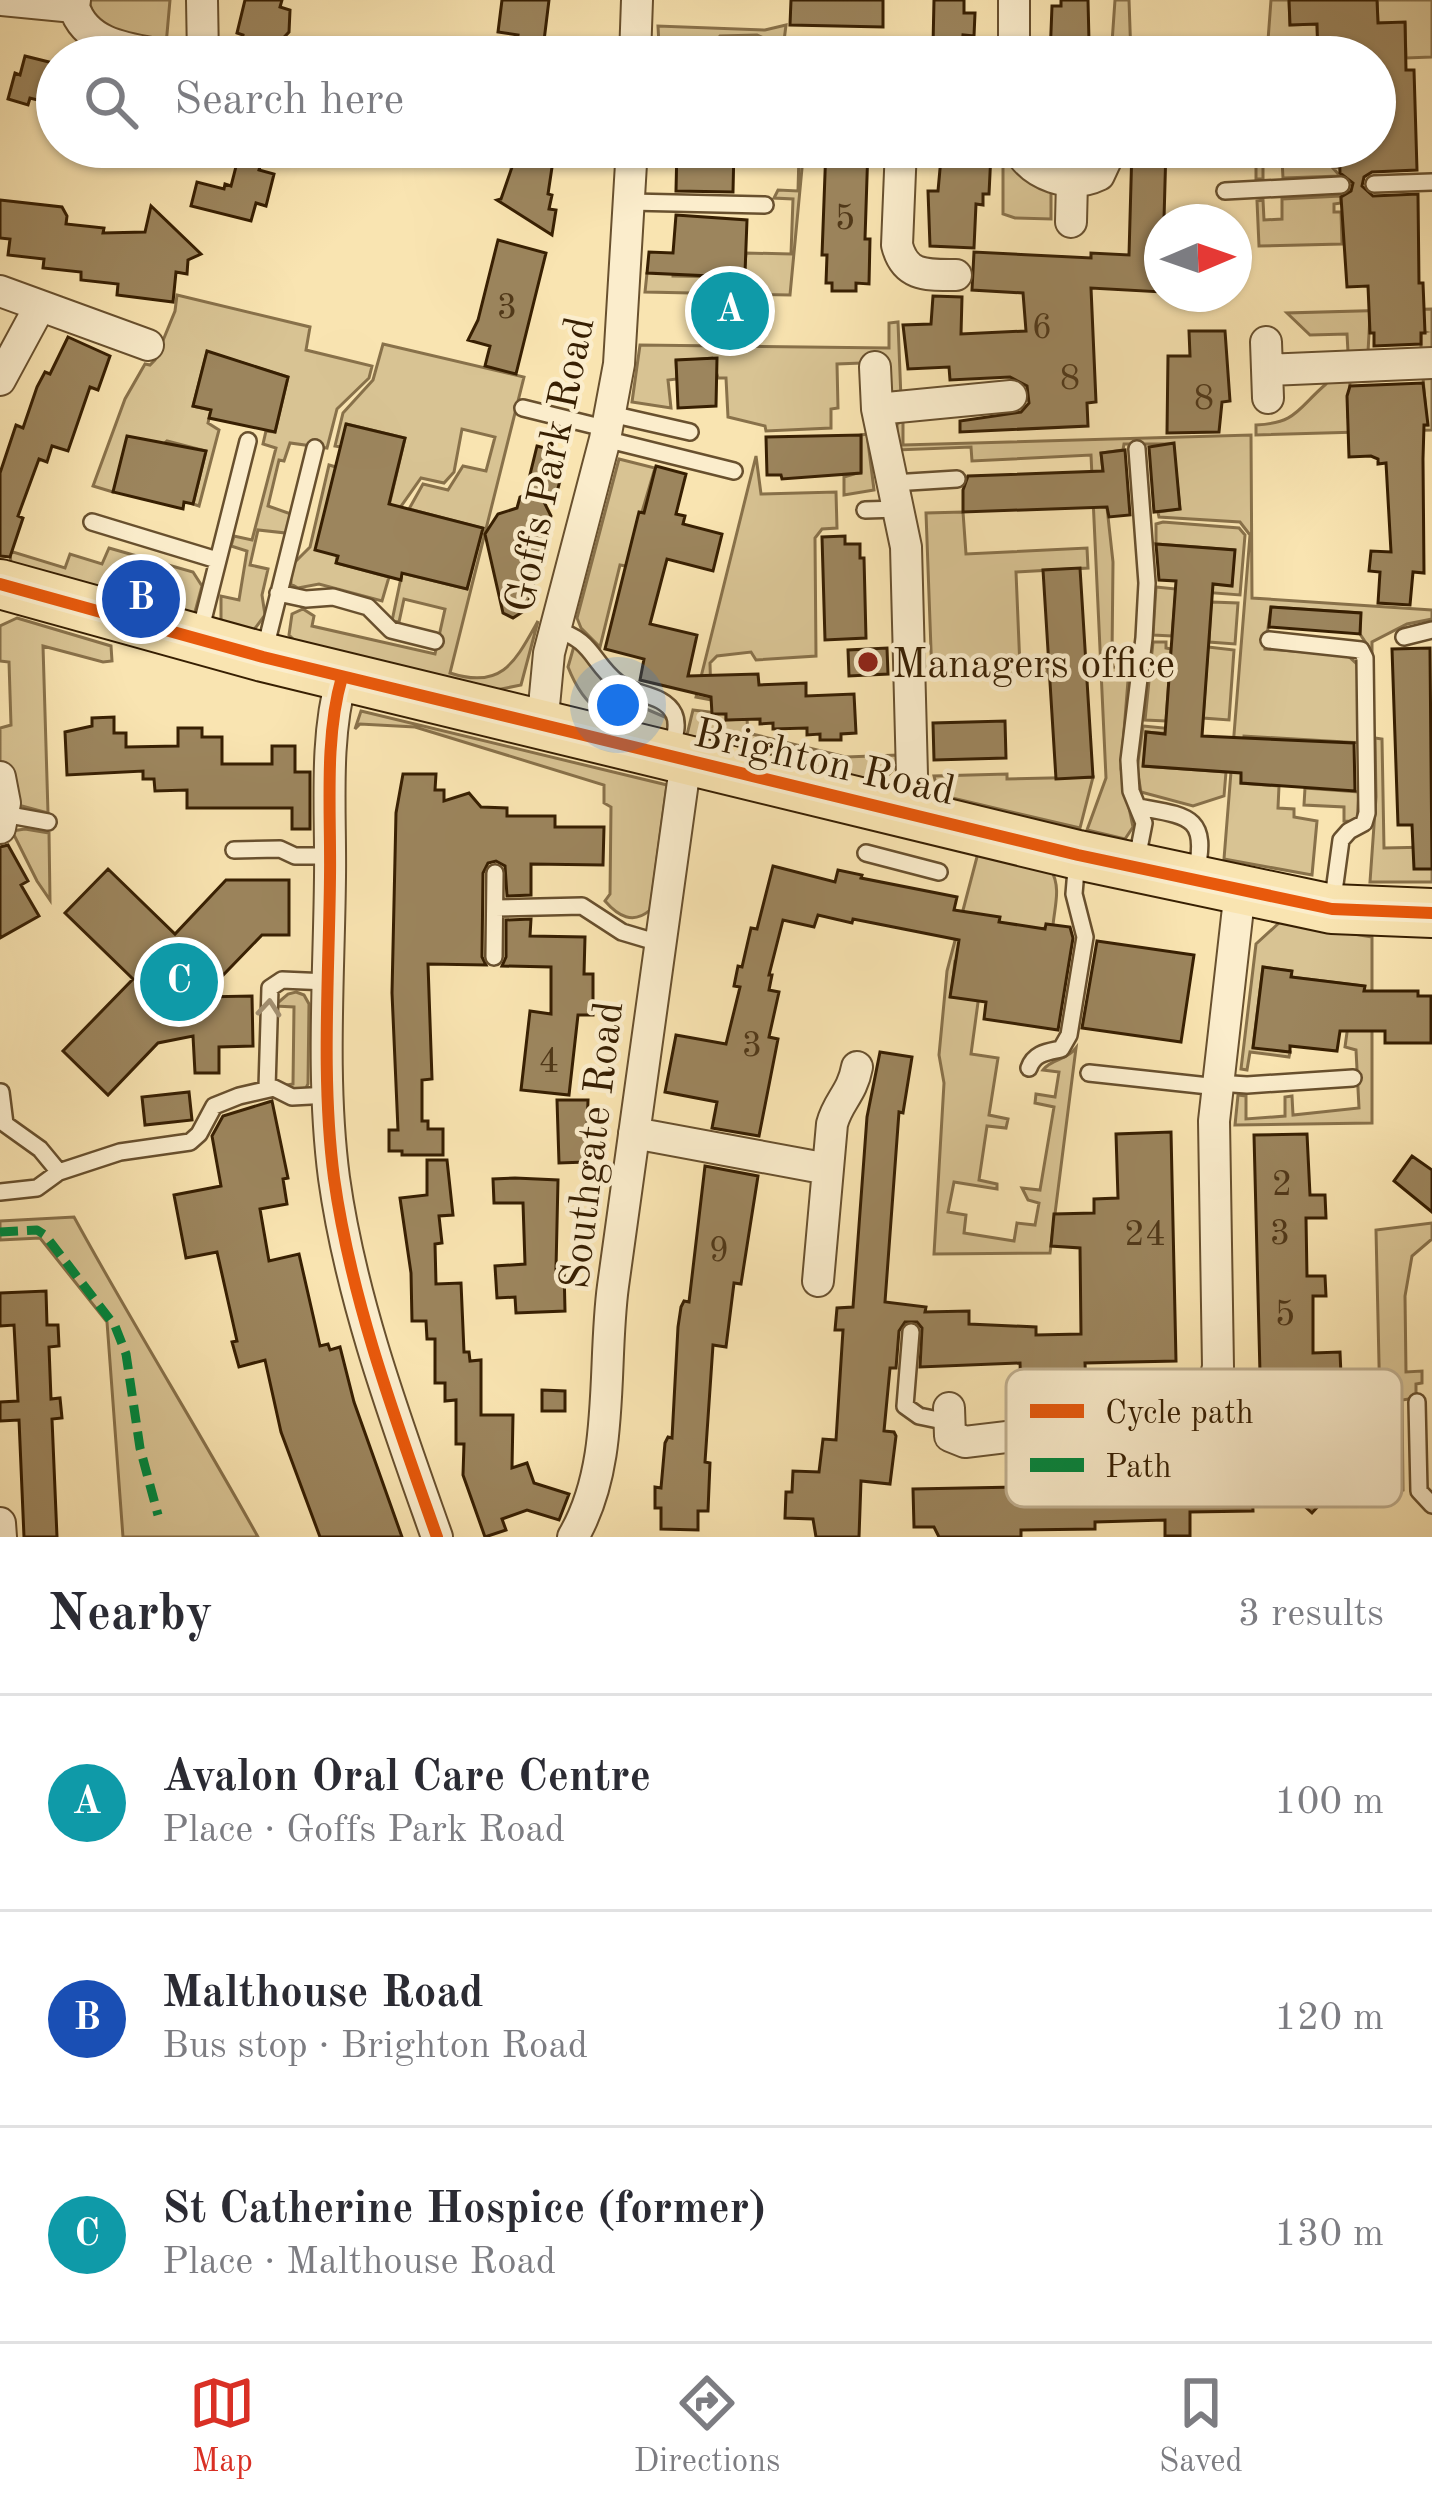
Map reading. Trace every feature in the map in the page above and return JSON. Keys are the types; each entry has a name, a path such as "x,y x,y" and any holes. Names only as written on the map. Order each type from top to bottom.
{"main road":[{"name":"Brighton Road","path":"0,584 262,657 678,759 908,832 1078,855 1332,909 1432,913"}],"street":[{"path":"0,26 2,0 74,4 81,25 95,36"},
{"path":"202,0 202,36"},
{"path":"636,36 637,0"},
{"path":"1014,0 1014,36"},
{"name":"Goffs Park Road","path":"542,727 549,653 608,428 624,319 631,168"},
{"path":"901,168 896,245 901,260 909,270 956,274"},
{"path":"1036,168 1058,180 1072,181 1086,181 1102,168"},
{"path":"1071,222 1072,181"},
{"path":"0,291 148,346"},
{"path":"0,380 40,306"},
{"path":"1267,370 1427,363"},
{"path":"875,367 877,409 906,547 912,751 908,832"},
{"path":"877,409 1011,397"},
{"path":"342,677 333,732 328,982 335,1182 376,1354 437,1537"},
{"name":"Southgate Road","path":"573,1537 588,1510 601,1449 612,1290 659,943 678,759"},
{"path":"0,777 2,821"},
{"path":"1217,886 1218,1085 1213,1153 1217,1369"},
{"path":"818,1281 835,1113 851,1093 857,1067"},
{"path":"634,1133 828,1169"},
{"path":"948,1415 950,1436 959,1442 1006,1438"},
{"path":"0,1523 1,1537"}],"lane":[{"path":"1374,184 1432,182"},
{"path":"1225,191 1341,185"},
{"path":"630,202 765,205"},
{"path":"523,408 608,428 734,471"},
{"path":"608,428 690,432"},
{"path":"199,640 248,441"},
{"path":"262,657 316,448"},
{"path":"1136,867 1144,824 1129,776 1147,583 1137,449"},
{"path":"865,510 957,479"},
{"path":"92,522 217,560"},
{"path":"278,593 306,599 325,596 368,607 391,630 435,641"},
{"path":"555,630 575,635 620,685 662,701 673,711 678,759"},
{"path":"1404,637 1432,630"},
{"path":"1269,640 1346,646 1360,650 1365,658 1367,813 1364,823 1341,841 1332,909"},
{"path":"1139,807 1194,822 1217,886"},
{"path":"2,821 48,822"},
{"path":"866,853 908,832 939,872"},
{"path":"234,850 280,849 295,856 331,856"},
{"path":"1029,1068 1040,1053 1060,1049 1069,1035 1084,937 1074,894 1078,855"},
{"path":"494,957 495,873"},
{"path":"494,908 582,906 622,932 659,943"},
{"path":"266,1088 270,988 282,980 328,982"},
{"path":"1089,1073 1218,1085 1353,1078"},
{"path":"0,1192 37,1189 58,1172 119,1152 190,1142 200,1134 214,1106 266,1088 292,1096 329,1095"},
{"path":"1,1092 5,1124 40,1149 58,1172"},
{"path":"910,1332 905,1406 919,1416 948,1415"},
{"path":"1417,1402 1419,1491 1432,1504"}],"shaded area":[{"path":"89,0 170,0 167,36 128,36 108,28"},
{"path":"1115,0 1129,0 1130,36 1112,36"},
{"path":"1271,0 1289,0 1290,25 1317,24 1317,36 1268,36"},
{"path":"1377,0 1432,0 1432,57 1406,58 1405,23 1378,23"},
{"path":"786,25 785,36 659,36 658,26 765,30"},
{"path":"802,168 790,295 645,292 647,273 673,258 673,276 732,277 732,264 745,264 746,253 791,254 793,199 774,198 778,190 798,191"},
{"path":"1003,168 1025,168 1051,188 1051,219 1003,214"},
{"path":"1282,168 1333,168 1340,176 1283,178"},
{"path":"1341,196 1334,212 1341,212 1342,244 1259,246 1257,201 1263,200 1264,220 1282,219 1282,199"},
{"path":"177,295 310,327 306,350 372,366 369,378 337,409 327,448 290,443 284,461 279,460 268,506 291,514 286,533 258,530 250,565 268,569 262,595 265,615 253,631 221,621 221,596 239,600 247,551 231,546 234,536 252,540 276,448 263,444 266,431 275,432 288,377 207,352 193,406 211,410 208,423 219,430 199,506 193,504 206,451 167,441 113,492 93,486 125,399 145,364 155,360"},
{"path":"1432,309 1432,352 1421,350 1421,333 1425,332 1370,316 1368,352 1348,352 1347,334 1310,335 1287,313"},
{"path":"898,322 901,399 892,399 888,362 837,364 838,408 831,409 831,428 766,431 765,426 728,417 726,378 718,378 712,358 676,361 677,379 668,380 671,408 632,402 640,345 889,348 889,323"},
{"path":"383,344 524,377 450,673 495,675 514,660 538,621 521,685 491,691 289,635 292,614 303,609 314,616 312,626 435,654 445,609 404,599 399,622 392,621 402,573 467,589 482,528 409,509 423,484 448,490 463,466 486,471 495,437 462,429 454,472 444,483 421,478 397,512 388,510 405,438 347,424 341,447 335,446 343,413 373,380"},
{"path":"1381,375 1383,380 1350,382 1348,417 1427,425 1423,378 1432,378 1432,430 1256,435 1256,425 1296,413 1326,384 1326,377"},
{"path":"903,421 903,445 1251,435 1252,598 1432,610 1432,619 1407,624 1372,642 1372,652 1360,634 1360,613 1271,607 1265,649 1347,655 1359,666 1362,743 1244,736 1241,783 1279,786 1278,808 1294,809 1294,817 1317,821 1312,875 1224,859 1250,535 1240,522 1159,517 1158,512 1180,509 1173,444 1124,444 1123,450 1101,453 1113,562 1113,667 1129,668 1121,769 1133,827 1125,839 1087,830 1106,778 1091,455 972,461 971,447 897,450 897,424"},
{"path":"867,434 874,490 844,495 844,477 861,472 861,435"},
{"path":"756,456 761,494 836,492 837,528 822,529 815,538 816,656 756,660 751,652 717,656 710,663 711,700 696,697"},
{"path":"619,459 655,468 626,566 620,565 600,647 577,618"},
{"path":"329,465 336,467 337,563 389,577 382,601 319,584 298,588 291,584 290,567 310,547"},
{"path":"963,512 966,554 1087,548 1088,568 1016,572 1020,668 1047,667 1048,673 932,677 926,513"},
{"path":"1156,524 1239,528 1245,535 1240,595 1201,592 1202,584 1232,585 1234,550 1156,544"},
{"path":"109,548 193,572 202,586 195,612 11,565 10,551 65,568 70,554 102,564"},
{"path":"1156,587 1176,589 1172,636 1153,635"},
{"path":"1211,602 1238,603 1235,644 1209,642"},
{"path":"17,618 111,646 112,661 103,662 43,646 48,813 18,805 0,760 0,728 11,725 9,662 0,661 0,626"},
{"path":"1153,642 1166,642 1171,649 1166,721 1145,720"},
{"path":"574,646 585,652 611,694 665,717 668,733 619,721 595,708 568,667"},
{"path":"1208,647 1234,650 1229,720 1203,718"},
{"path":"693,710 726,714 726,720 747,719 748,733 846,757 897,755 895,766 889,774 869,781 686,739"},
{"path":"361,711 667,785 650,910 626,917 605,901 610,894 611,807 604,803 604,785 415,727 360,724 355,729"},
{"path":"1143,726 1174,729 1174,734 1146,732 1144,766 1226,772 1224,796 1193,806 1141,792 1137,769"},
{"path":"1375,738 1382,739 1384,848 1432,847 1432,882 1370,882"},
{"path":"1007,774 1007,779 1093,777 1080,828 948,797 937,788 934,776"},
{"path":"1305,788 1359,792 1357,822 1344,821 1344,807 1304,805"},
{"path":"12,831 49,833 50,900"},
{"path":"978,853 1051,870 1056,896 1053,925 955,961 951,997 979,995 971,1054 998,1058 989,1115 1008,1119 1006,1128 987,1126 979,1180 997,1184 997,1189 954,1182 948,1212 966,1215 964,1233 1014,1241 1017,1223 1035,1225 1039,1203 1028,1200 1022,1188 1040,1190 1054,1107 1035,1103 1036,1094 1055,1097 1059,1072 1043,1070 1076,1048 1050,1253 934,1254 944,1083 939,1055 947,971"},
{"path":"1280,922 1372,937 1372,1123 1235,1125 1238,1095 1246,1096 1246,1119 1285,1116 1285,1097 1292,1096 1293,1115 1359,1108 1356,1050 1345,1047 1348,1025 1360,1026 1364,986 1291,977 1291,971 1263,967 1253,1047 1290,1052 1289,1057 1250,1052 1247,1070 1241,1069 1256,944"},
{"path":"296,992 309,1004 308,1084 293,1090 287,1085 293,1084 294,1007 274,1006"},
{"path":"74,1217 258,1537 123,1537 107,1322 40,1238 0,1240 0,1221"},
{"path":"1432,1223 1432,1239 1412,1256 1405,1296 1406,1372 1422,1371 1416,1398 1402,1400 1402,1369 1379,1369 1376,1230"}],"building":[{"path":"245,0 282,0 280,7 290,10 285,36 237,33"},
{"path":"502,0 549,0 545,36 498,32"},
{"path":"791,0 883,0 883,27 790,25"},
{"path":"934,0 964,0 964,13 975,13 974,36 933,36"},
{"path":"1061,0 1088,0 1089,36 1051,36 1052,6 1061,6"},
{"path":"1289,0 1377,0 1378,23 1405,22 1406,70 1414,70 1417,170 1372,172 1364,177 1362,186 1373,196 1418,194 1425,333 1421,333 1421,344 1374,346 1368,286 1347,287 1341,197 1351,191 1353,183 1340,168 1396,168 1396,36 1317,36 1317,24 1290,25"},
{"path":"25,56 36,59 36,100 30,98 28,105 8,99 15,73 20,75"},
{"path":"236,168 260,168 274,174 266,206 256,203 251,221 191,206 197,182 224,189 225,184 231,186"},
{"path":"512,168 552,168 549,209 556,210 552,235 497,200"},
{"path":"677,168 734,168 733,192 676,191"},
{"path":"825,168 867,168 869,284 856,283 856,291 832,291 832,283 826,283 827,255 822,255"},
{"path":"940,168 990,168 989,194 983,194 983,205 976,204 974,248 930,246 928,191 938,191"},
{"path":"1131,168 1165,168 1164,204 1144,204 1144,291 1091,288 1096,402 1087,403 1088,426 960,432 960,421 1021,412 1029,403 1027,386 1010,377 950,380 949,367 908,369 903,325 931,324 933,296 962,297 961,334 1026,331 1023,293 972,290 974,252 1091,258 1091,253 1129,255"},
{"path":"0,200 62,207 66,224 104,228 103,233 145,232 151,206 201,254 188,260 187,274 176,272 173,302 117,295 118,284 81,280 81,272 43,268 44,259 8,255 10,239 0,238"},
{"path":"676,215 747,220 744,299 750,300 750,338 708,337 710,276 647,273 649,252 673,253"},
{"path":"498,240 546,253 516,374 485,366 490,346 468,340 478,320"},
{"path":"1189,331 1225,331 1230,401 1222,402 1219,432 1167,433 1168,356 1190,356"},
{"path":"68,337 110,356 98,390 90,387 68,451 52,446 47,462 39,459 18,516 23,518 10,557 0,556 0,473 16,425 23,428 37,387 45,372 50,374"},
{"path":"207,351 288,377 275,432 209,418 211,410 193,406"},
{"path":"717,358 716,406 678,408 676,360"},
{"path":"1423,383 1428,425 1424,425 1423,459 1424,573 1413,572 1410,605 1378,603 1380,572 1369,571 1371,551 1391,552 1386,463 1378,464 1371,456 1349,457 1347,396 1350,386"},
{"path":"346,424 405,438 389,504 483,528 467,589 402,573 401,580 336,563 338,556 315,550"},
{"path":"861,435 861,473 782,479 781,475 767,475 766,437"},
{"path":"127,436 206,451 193,504 184,502 183,509 113,492"},
{"path":"1174,443 1180,509 1154,512 1149,447"},
{"path":"537,446 567,454 556,496 544,502 551,516 540,556 528,563 535,578 531,596 524,611 513,618 503,613 485,534 498,514 517,508 525,495"},
{"path":"1125,450 1130,515 1109,517 1107,507 963,512 968,476 1103,471 1101,453"},
{"path":"656,466 686,474 676,514 685,516 683,524 722,534 713,571 667,559 650,624 697,635 688,676 758,674 759,685 806,683 806,696 854,694 856,733 841,734 841,740 820,740 820,734 807,735 807,728 773,729 773,723 760,724 760,719 726,720 726,714 712,714 711,697 640,680 644,659 605,649 639,512 644,513"},
{"path":"845,536 845,544 860,544 860,558 864,558 866,638 825,640 822,537"},
{"path":"1156,544 1235,550 1232,586 1213,584 1202,736 1354,743 1355,791 1241,783 1241,773 1143,766 1146,732 1165,734 1176,581 1159,580"},
{"path":"1080,568 1093,777 1056,779 1043,570"},
{"path":"1271,607 1361,613 1360,634 1269,627"},
{"name":"Managers office","path":"887,648 888,674 849,676 848,650"},
{"path":"1430,648 1432,869 1414,869 1412,825 1398,825 1392,649"},
{"path":"114,717 114,733 126,733 126,747 178,746 178,728 202,728 202,737 222,737 222,764 272,764 272,746 295,746 295,772 310,772 310,829 292,829 292,808 187,808 187,790 155,791 154,779 143,779 143,771 67,775 65,732 92,726 92,718"},
{"path":"1005,721 1006,758 934,760 933,723"},
{"path":"403,774 436,774 435,790 444,790 444,801 469,793 481,807 507,808 507,816 555,816 555,827 604,827 603,865 531,864 531,895 507,896 505,866 488,863 483,873 482,957 486,965 428,964 432,1079 422,1080 422,1121 428,1121 428,1129 443,1129 443,1155 389,1151 389,1130 398,1130 392,993 396,813"},
{"path":"8,845 28,881 21,885 39,916 0,938 0,847"},
{"path":"773,866 835,882 838,870 957,897 954,910 1000,917 999,922 1045,929 1046,924 1070,927 1073,938 1058,1030 984,1019 986,1002 950,997 959,940 818,915 814,927 783,920 769,975 769,990 779,992 769,1037 778,1039 759,1136 712,1128 717,1102 665,1092 676,1035 726,1044 740,987 734,986 738,966 742,967 751,928 757,929"},
{"path":"108,869 175,934 226,880 289,880 289,935 262,935 202,997 252,996 253,1046 219,1047 219,1073 195,1073 193,1036 158,1043 108,1095 63,1051 133,979 65,913"},
{"path":"531,919 530,936 585,937 584,974 593,974 593,1015 578,1015 569,1095 521,1090 530,1011 551,1014 551,967 502,966 506,920"},
{"path":"1097,941 1194,955 1181,1042 1082,1028"},
{"path":"1263,967 1292,971 1291,977 1365,986 1364,991 1418,991 1418,996 1431,996 1431,1043 1385,1043 1385,1031 1340,1031 1337,1051 1253,1048"},
{"path":"880,1052 912,1057 903,1113 899,1112 885,1302 926,1307 925,1312 969,1311 969,1324 1036,1327 1036,1335 1081,1334 1080,1248 1051,1246 1054,1214 1094,1213 1094,1199 1118,1198 1116,1134 1171,1132 1176,1361 1085,1363 1085,1369 1020,1369 1020,1363 920,1367 922,1328 917,1322 905,1322 899,1331 896,1368 890,1368 884,1431 896,1436 890,1484 861,1481 859,1537 816,1537 813,1519 785,1518 786,1492 792,1492 793,1471 819,1472 823,1439 836,1440 843,1330 835,1330 837,1308 853,1307 867,1117"},
{"path":"189,1092 192,1120 145,1125 142,1097"},
{"path":"557,1100 588,1100 586,1162 559,1163"},
{"path":"272,1101 288,1178 283,1179 287,1204 260,1209 269,1261 299,1254 320,1346 340,1347 354,1402 402,1537 320,1537 281,1432 265,1360 239,1367 217,1252 186,1258 174,1195 221,1186 212,1136 223,1116"},
{"path":"1307,1134 1310,1195 1325,1195 1326,1218 1306,1218 1307,1276 1325,1276 1326,1296 1313,1296 1313,1353 1340,1352 1341,1369 1260,1369 1254,1135"},
{"path":"1412,1156 1432,1170 1432,1212 1394,1181"},
{"path":"427,1160 447,1160 453,1215 439,1216 442,1243 435,1244 436,1284 461,1283 464,1352 469,1352 470,1361 481,1360 481,1415 513,1415 512,1468 527,1463 534,1483 569,1494 559,1520 527,1510 502,1519 506,1530 485,1537 463,1475 464,1444 456,1444 456,1400 445,1401 445,1383 435,1383 435,1339 427,1339 426,1321 412,1321 411,1273 400,1198 427,1195"},
{"path":"705,1166 758,1176 741,1284 734,1283 726,1347 713,1345 705,1462 710,1463 708,1511 698,1511 698,1530 661,1529 655,1487 661,1488 665,1443 672,1438 678,1327 681,1307 689,1302"},
{"path":"493,1179 558,1180 556,1269 564,1268 565,1311 516,1313 515,1297 497,1298 495,1266 525,1264 523,1203 494,1203"},
{"path":"46,1291 47,1325 58,1325 59,1346 49,1347 51,1399 60,1398 62,1418 52,1419 57,1537 24,1537 19,1420 0,1421 0,1402 18,1401 14,1325 0,1326 0,1293"},
{"path":"542,1390 565,1391 565,1411 542,1411"},
{"path":"1006,1487 1006,1507 1253,1507 1253,1511 1190,1512 1190,1536 1165,1536 1165,1520 1095,1522 1095,1529 1021,1530 1021,1537 939,1537 934,1527 914,1527 913,1489"}],"marked path":[{"path":"1095,663 1142,664"},
{"path":"0,1232 37,1230 45,1235 115,1326 126,1354 140,1448 158,1515"}],"cycle path":[{"path":"0,584 263,657 1078,855 1332,909 1432,913"},
{"path":"342,677 330,776 327,1065 334,1178 363,1315 437,1537"}],"place":[{"name":"Avalon Oral Care Centre","path":"730,311"},
{"name":"Malthouse Road","path":"141,599"},
{"name":"Managers office","path":"868,662"},
{"name":"St Catherine Hospice (former)","path":"179,982"}]}
